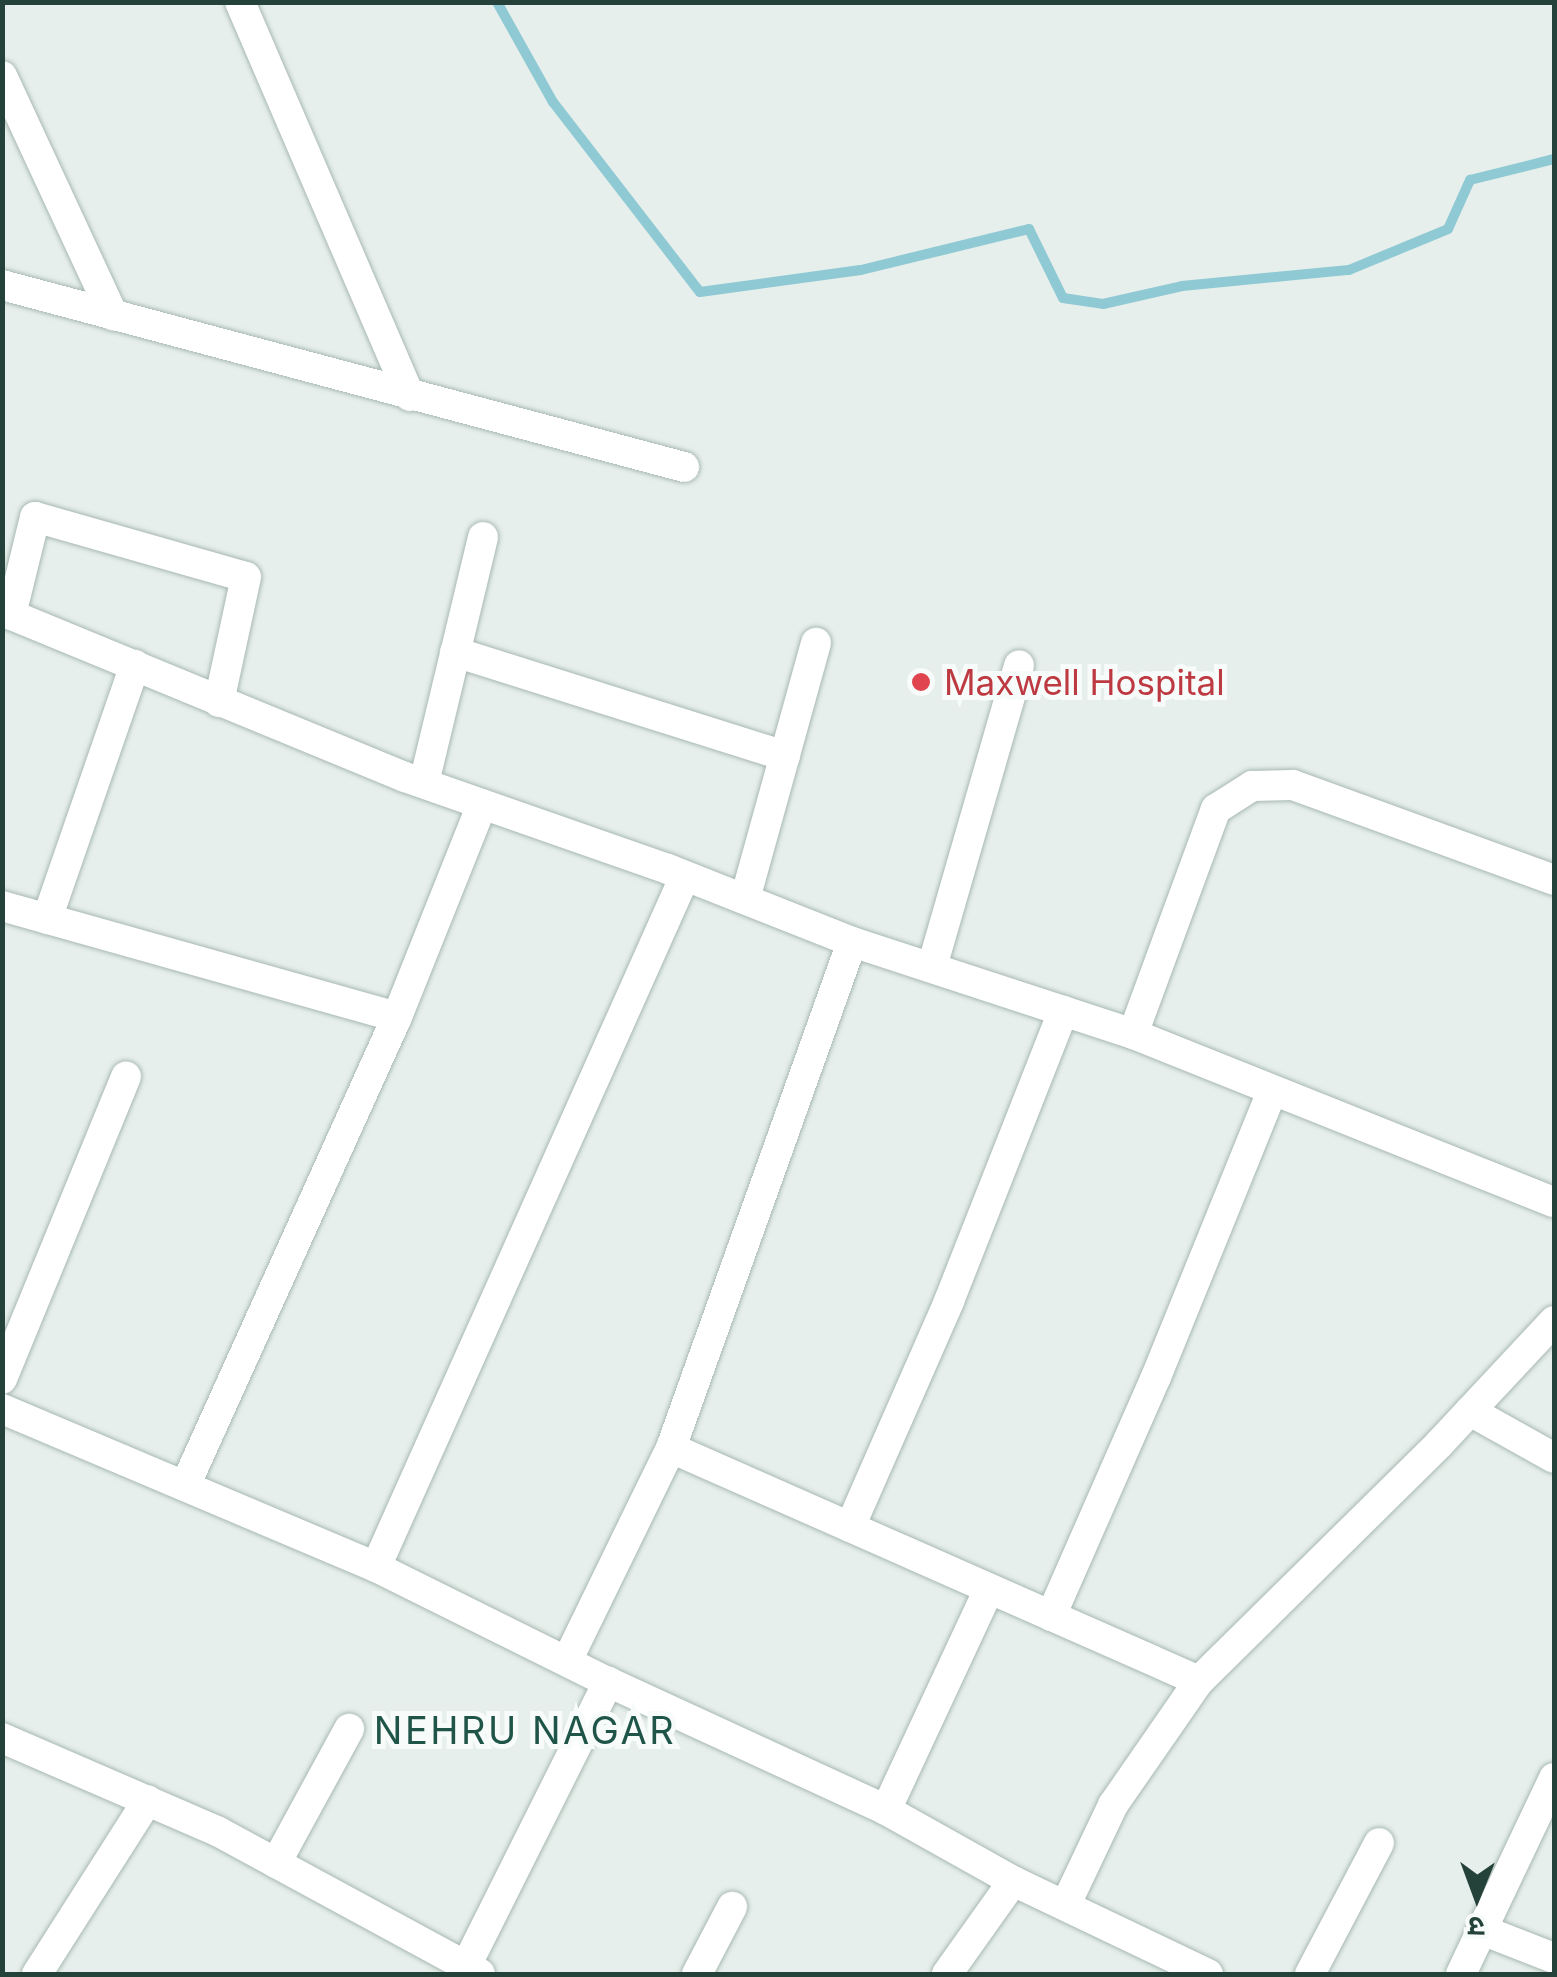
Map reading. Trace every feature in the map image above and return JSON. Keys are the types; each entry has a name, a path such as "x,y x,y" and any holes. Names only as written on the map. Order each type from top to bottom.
{"street":[{"path":"240,2 410,396"},
{"path":"2,76 113,315"},
{"path":"2,285 684,467"},
{"path":"220,702 246,577 35,516 7,613 220,702 424,784 684,876 852,942 1133,1034 1554,1202"},
{"path":"424,784 483,538"},
{"path":"746,900 816,643"},
{"path":"456,652 784,756"},
{"path":"932,967 1019,664"},
{"path":"47,918 135,665"},
{"path":"1133,1034 1216,809 1252,786 1292,786 1554,880"},
{"path":"185,1486 397,1018 482,804"},
{"path":"376,1567 684,876"},
{"path":"2,906 397,1018"},
{"path":"567,1661 671,1448 852,942"},
{"path":"850,1527 948,1302 1063,1011"},
{"path":"2,1380 126,1076"},
{"path":"1051,1616 1156,1377 1272,1091"},
{"path":"1066,1904 1112,1805 1200,1682 1470,1411 1554,1321"},
{"path":"2,1408 376,1567 608,1682 886,1810 1013,1881 1208,1974"},
{"path":"1470,1411 1554,1458"},
{"path":"671,1448 1200,1682"},
{"path":"886,1810 990,1589"},
{"path":"2,1738 148,1800 276,1863 473,1970 608,1682"},
{"path":"276,1863 349,1729"},
{"path":"1462,1974 1554,1778"},
{"path":"37,1974 148,1800"},
{"path":"1310,1974 1379,1843"},
{"path":"948,1974 1013,1881"},
{"path":"697,1974 732,1906"},
{"path":"1482,1930 1554,1958"}],"waterway":[{"path":"497,2 553,102 700,292 861,270 1029,229 1063,298 1103,304 1182,286 1349,270 1448,229 1470,180 1554,159"}],"place":[{"name":"Maxwell Hospital","path":"921,682"}],"district":[{"name":"NEHRU NAGAR","path":"525,1731"}]}
